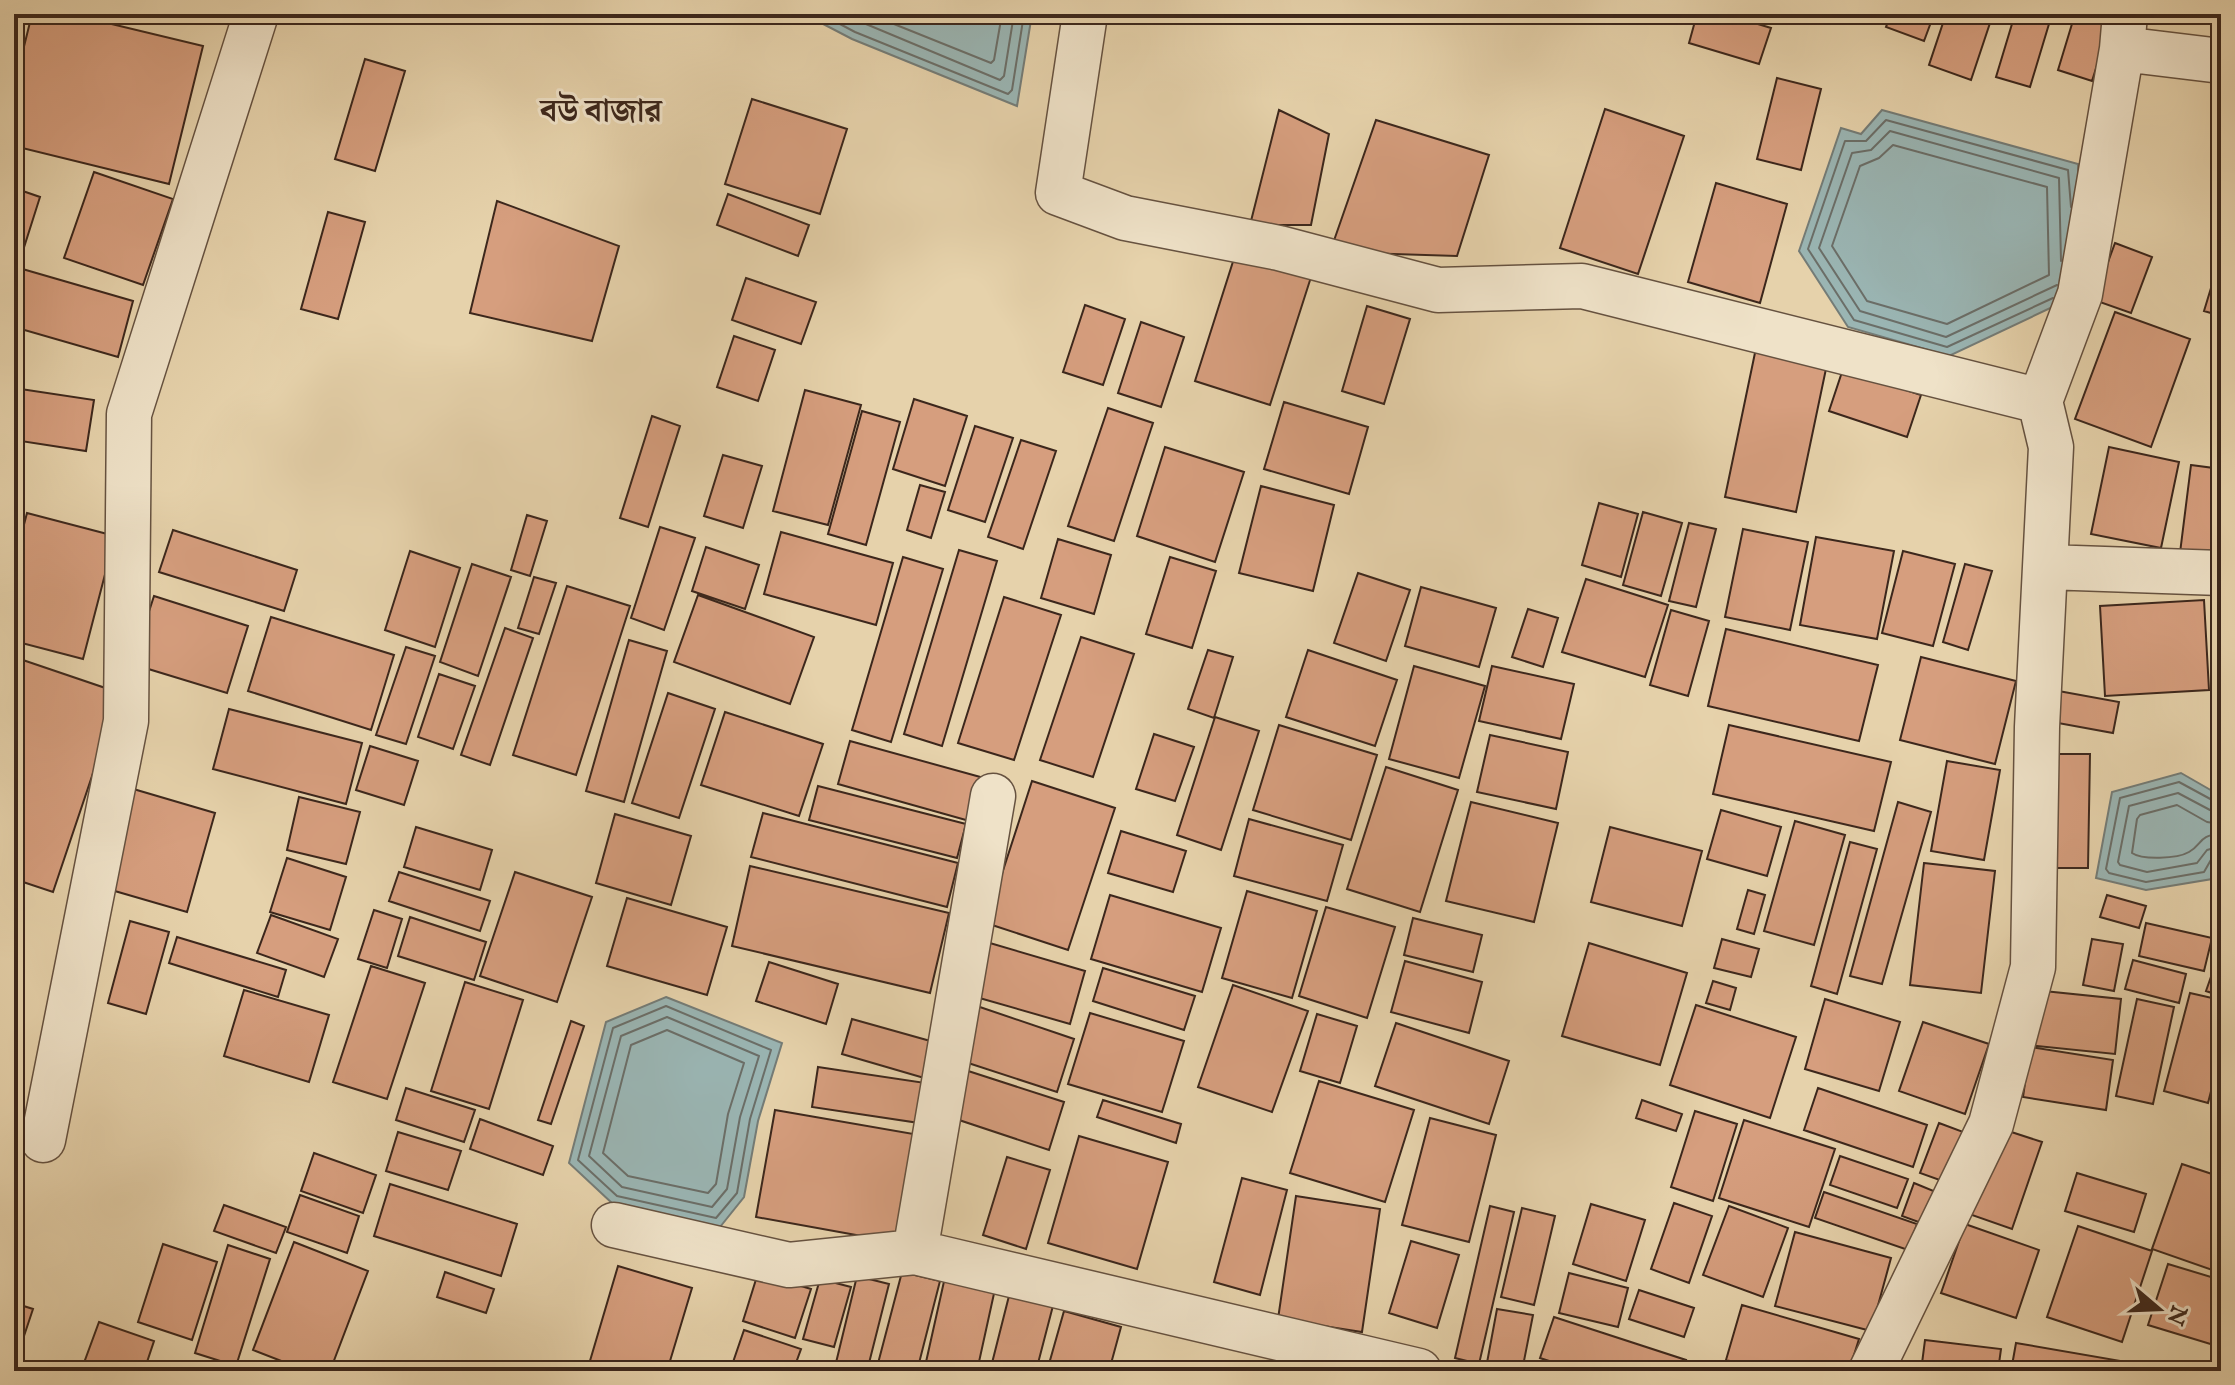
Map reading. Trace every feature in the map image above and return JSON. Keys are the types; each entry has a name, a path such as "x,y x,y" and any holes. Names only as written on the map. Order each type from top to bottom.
{"street":[{"path":"43,1140 126,721 129,414 256,14"},
{"path":"1085,14 1058,193 1125,218 1279,248 1438,290 1582,286 2040,401"},
{"path":"1871,1371 1991,1124 2033,967 2037,727 2051,447 2040,401 2080,294 2124,32 2221,61"},
{"path":"2046,567 2221,573"},
{"path":"915,1252 993,796"},
{"path":"614,1225 789,1265 915,1252 1419,1371"}],"water":[{"path":"804,14 1032,14 1017,106 852,39"},
{"path":"1882,110 2078,164 2080,294 1949,356 1848,327 1799,251 1841,128 1861,134"},
{"path":"2181,773 2221,796 2221,855 2212,879 2146,890 2096,878 2112,792"},
{"path":"666,997 782,1043 758,1121 744,1197 720,1227 613,1204 569,1163 606,1022"}],"building":[{"path":"32,14 70,14 203,46 169,184 14,146 14,87"},
{"path":"1697,14 1725,14 1771,28 1759,64 1689,43"},
{"path":"1891,14 1934,14 1924,41 1886,27"},
{"path":"1946,14 1993,14 1971,80 1929,65"},
{"path":"2015,14 2052,14 2030,87 1996,77"},
{"path":"2075,14 2101,14 2112,18 2092,81 2058,70"},
{"path":"365,59 405,71 375,171 335,159"},
{"path":"1777,78 1821,89 1801,170 1757,159"},
{"path":"752,99 847,129 820,214 725,184"},
{"path":"1605,109 1684,136 1638,274 1560,248"},
{"path":"1279,110 1329,134 1311,225 1250,225"},
{"path":"1376,120 1489,155 1457,256 1330,252"},
{"path":"94,172 173,199 143,285 64,258"},
{"path":"1716,183 1787,204 1760,303 1688,282"},
{"path":"14,188 40,197 20,260 14,258"},
{"path":"728,194 809,225 798,256 717,225"},
{"path":"497,201 619,246 592,341 470,313"},
{"path":"328,212 365,222 338,319 301,309"},
{"path":"2115,243 2152,257 2131,313 2094,300"},
{"path":"1237,249 1312,274 1270,405 1195,381"},
{"path":"2221,255 2221,316 2204,311"},
{"path":"19,268 133,301 118,357 14,327 14,286"},
{"path":"746,278 816,302 801,344 732,320"},
{"path":"1085,305 1125,319 1103,385 1063,372"},
{"path":"1367,306 1410,319 1384,404 1342,391"},
{"path":"2115,312 2190,339 2151,447 2075,419"},
{"path":"1141,322 1184,337 1161,407 1118,393"},
{"path":"734,336 775,350 758,401 717,387"},
{"path":"1756,348 1827,364 1796,512 1725,497"},
{"path":"1843,369 1921,395 1907,437 1829,411"},
{"path":"14,388 94,400 86,451 14,440"},
{"path":"805,390 861,405 828,525 773,511"},
{"path":"914,399 967,416 945,486 893,469"},
{"path":"1284,402 1368,427 1349,494 1264,469"},
{"path":"1108,408 1153,423 1114,541 1068,526"},
{"path":"862,411 900,422 866,545 828,534"},
{"path":"652,416 680,426 648,527 620,518"},
{"path":"975,426 1013,438 985,522 948,510"},
{"path":"1021,440 1056,451 1023,549 988,537"},
{"path":"1165,447 1244,472 1215,562 1137,536"},
{"path":"2109,447 2179,462 2161,548 2091,534"},
{"path":"723,455 762,466 743,528 704,516"},
{"path":"2191,465 2221,469 2221,558 2180,553"},
{"path":"920,485 945,492 931,538 907,530"},
{"path":"1261,486 1334,505 1313,591 1239,573"},
{"path":"1599,503 1638,514 1621,577 1582,565"},
{"path":"1643,512 1682,523 1661,596 1623,585"},
{"path":"27,513 115,536 83,659 14,641 14,563"},
{"path":"527,515 547,521 530,576 511,570"},
{"path":"1689,523 1716,529 1696,607 1669,601"},
{"path":"660,527 695,538 664,630 631,618"},
{"path":"1743,529 1808,542 1790,630 1725,617"},
{"path":"173,530 297,570 284,611 159,572"},
{"path":"781,532 893,563 876,625 764,594"},
{"path":"1816,537 1894,551 1877,639 1800,625"},
{"path":"1058,539 1111,555 1094,614 1041,598"},
{"path":"706,547 759,565 745,609 692,591"},
{"path":"959,550 997,561 942,746 904,734"},
{"path":"410,551 460,568 435,647 385,630"},
{"path":"1903,551 1955,564 1933,646 1882,633"},
{"path":"903,557 943,569 891,742 852,730"},
{"path":"1170,557 1216,571 1192,648 1146,634"},
{"path":"472,564 511,577 478,676 440,662"},
{"path":"1965,564 1992,571 1968,650 1943,642"},
{"path":"1358,573 1410,590 1386,661 1334,643"},
{"path":"534,577 556,583 539,634 518,628"},
{"path":"1586,579 1668,605 1645,677 1562,652"},
{"path":"567,586 630,606 576,775 513,755"},
{"path":"1421,587 1496,608 1479,667 1405,646"},
{"path":"698,595 814,637 790,704 674,662"},
{"path":"154,596 248,626 227,693 132,664"},
{"path":"1004,597 1061,615 1014,760 958,743"},
{"path":"2204,600 2209,690 2105,696 2100,606"},
{"path":"1528,609 1558,618 1543,667 1512,657"},
{"path":"1671,610 1709,621 1688,696 1650,685"},
{"path":"271,617 394,655 371,730 248,691"},
{"path":"505,628 533,638 490,765 461,755"},
{"path":"1726,629 1878,665 1859,741 1708,706"},
{"path":"1081,637 1134,654 1093,777 1040,760"},
{"path":"629,640 667,651 624,802 586,791"},
{"path":"406,647 435,656 406,744 376,735"},
{"path":"1208,650 1233,657 1214,718 1188,709"},
{"path":"1308,650 1397,680 1375,746 1286,717"},
{"path":"14,657 120,693 53,892 14,879"},
{"path":"1921,657 2016,681 1995,764 1900,740"},
{"path":"1414,666 1485,686 1459,778 1389,759"},
{"path":"1492,666 1574,684 1561,739 1479,721"},
{"path":"439,674 475,686 453,749 418,737"},
{"path":"2053,690 2119,702 2113,733 2047,721"},
{"path":"668,693 715,709 679,818 632,803"},
{"path":"229,709 362,743 346,804 213,769"},
{"path":"725,712 823,744 799,816 701,785"},
{"path":"1215,717 1259,731 1221,850 1177,835"},
{"path":"1279,725 1377,755 1351,840 1253,810"},
{"path":"1729,725 1891,762 1874,831 1713,794"},
{"path":"1154,734 1194,747 1175,801 1136,789"},
{"path":"1490,735 1568,752 1556,809 1477,792"},
{"path":"850,741 984,778 973,822 838,784"},
{"path":"370,746 418,761 404,805 356,790"},
{"path":"2046,754 2090,754 2088,868 2043,868"},
{"path":"1947,761 2000,770 1984,860 1931,851"},
{"path":"1386,767 1458,790 1420,912 1347,889"},
{"path":"1032,781 1115,808 1068,950 986,923"},
{"path":"818,786 966,824 957,858 809,820"},
{"path":"130,788 215,813 187,912 101,887"},
{"path":"299,797 360,812 346,864 287,850"},
{"path":"1471,802 1558,823 1534,922 1446,901"},
{"path":"1898,802 1931,812 1882,984 1850,976"},
{"path":"1721,810 1781,827 1767,876 1707,859"},
{"path":"763,813 958,863 947,907 751,857"},
{"path":"615,814 691,836 671,905 596,883"},
{"path":"1249,819 1343,845 1327,901 1234,876"},
{"path":"1795,821 1845,835 1814,945 1764,931"},
{"path":"416,827 492,850 480,890 404,867"},
{"path":"1610,827 1702,851 1682,926 1591,902"},
{"path":"1121,831 1186,851 1173,892 1108,873"},
{"path":"1850,842 1877,849 1837,994 1811,986"},
{"path":"287,858 346,877 330,930 270,912"},
{"path":"1924,863 1995,871 1981,993 1910,985"},
{"path":"750,866 949,913 930,993 732,946"},
{"path":"399,872 490,901 480,931 389,901"},
{"path":"515,872 592,897 557,1002 480,976"},
{"path":"1748,890 1765,895 1754,934 1737,929"},
{"path":"1247,891 1317,911 1292,998 1222,978"},
{"path":"1110,895 1221,928 1202,992 1091,959"},
{"path":"2107,895 2146,906 2139,928 2100,917"},
{"path":"627,898 727,927 707,995 607,966"},
{"path":"1326,907 1395,927 1367,1018 1299,996"},
{"path":"374,910 402,919 387,968 358,959"},
{"path":"271,915 338,939 324,977 257,953"},
{"path":"410,917 486,942 474,980 398,956"},
{"path":"1413,918 1482,935 1473,972 1404,955"},
{"path":"130,921 169,932 146,1014 108,1003"},
{"path":"2146,923 2212,938 2204,971 2139,956"},
{"path":"177,937 286,970 278,997 169,963"},
{"path":"1722,939 1759,949 1751,977 1714,968"},
{"path":"2092,939 2123,944 2114,991 2083,985"},
{"path":"983,941 1085,971 1070,1024 969,995"},
{"path":"1589,943 1687,973 1660,1065 1562,1036"},
{"path":"2221,948 2221,996 2206,991"},
{"path":"2133,960 2186,974 2179,1003 2125,989"},
{"path":"1405,961 1482,982 1469,1033 1391,1012"},
{"path":"769,962 838,984 826,1024 756,1001"},
{"path":"371,966 425,983 387,1099 333,1082"},
{"path":"1103,968 1195,996 1184,1030 1093,1001"},
{"path":"1713,981 1736,988 1730,1010 1706,1003"},
{"path":"465,982 523,1000 489,1109 431,1091"},
{"path":"1233,985 1308,1011 1272,1112 1198,1087"},
{"path":"244,990 329,1015 309,1082 224,1056"},
{"path":"2034,990 2121,999 2115,1054 2028,1045"},
{"path":"2190,993 2221,1000 2221,1052 2208,1103 2164,1091"},
{"path":"1825,999 1900,1022 1879,1091 1805,1069"},
{"path":"2137,999 2174,1007 2153,1104 2116,1096"},
{"path":"971,1004 1074,1039 1057,1092 953,1058"},
{"path":"1696,1005 1796,1037 1770,1118 1670,1085"},
{"path":"1090,1013 1184,1041 1162,1112 1068,1084"},
{"path":"1317,1014 1357,1026 1340,1083 1300,1071"},
{"path":"852,1019 941,1044 931,1080 842,1054"},
{"path":"571,1021 584,1026 551,1124 538,1120"},
{"path":"1923,1022 1989,1044 1965,1114 1899,1091"},
{"path":"1396,1023 1509,1061 1489,1124 1375,1086"},
{"path":"2030,1047 2113,1060 2106,1110 2023,1097"},
{"path":"818,1067 932,1084 926,1124 812,1107"},
{"path":"962,1069 1064,1102 1049,1150 947,1116"},
{"path":"1319,1081 1414,1110 1385,1202 1290,1173"},
{"path":"406,1088 475,1110 464,1142 396,1120"},
{"path":"1818,1088 1927,1125 1913,1167 1804,1130"},
{"path":"1103,1100 1181,1124 1176,1143 1097,1117"},
{"path":"1642,1100 1682,1114 1676,1131 1636,1118"},
{"path":"775,1110 925,1136 906,1244 756,1217"},
{"path":"1695,1111 1737,1124 1713,1201 1671,1187"},
{"path":"1430,1118 1496,1135 1469,1242 1402,1225"},
{"path":"480,1119 553,1146 543,1175 470,1149"},
{"path":"1744,1120 1835,1149 1809,1227 1719,1198"},
{"path":"1939,1123 1966,1133 1948,1183 1920,1173"},
{"path":"1999,1128 2042,1142 2012,1229 1969,1214"},
{"path":"398,1132 461,1151 448,1190 386,1171"},
{"path":"1079,1136 1168,1162 1137,1269 1048,1243"},
{"path":"314,1153 376,1175 363,1213 301,1191"},
{"path":"1840,1156 1908,1179 1897,1208 1830,1185"},
{"path":"1007,1157 1050,1170 1026,1249 983,1235"},
{"path":"2182,1164 2221,1177 2221,1273 2152,1249"},
{"path":"2077,1173 2146,1194 2134,1232 2065,1211"},
{"path":"1242,1178 1287,1190 1260,1295 1214,1282"},
{"path":"1914,1183 1936,1192 1924,1224 1902,1216"},
{"path":"390,1184 517,1224 501,1276 374,1236"},
{"path":"1824,1192 1917,1224 1908,1250 1815,1218"},
{"path":"300,1195 359,1216 347,1253 287,1232"},
{"path":"1296,1196 1380,1209 1362,1332 1278,1319"},
{"path":"1674,1203 1712,1216 1689,1283 1651,1269"},
{"path":"1591,1204 1645,1220 1626,1281 1573,1264"},
{"path":"224,1205 286,1227 276,1253 214,1231"},
{"path":"1490,1206 1514,1212 1479,1364 1455,1358"},
{"path":"1729,1206 1788,1228 1763,1297 1703,1275"},
{"path":"1522,1208 1555,1216 1534,1305 1501,1297"},
{"path":"1965,1224 2039,1250 2016,1318 1941,1293"},
{"path":"2078,1226 2152,1251 2122,1342 2047,1317"},
{"path":"1795,1232 1891,1258 1871,1331 1775,1306"},
{"path":"1411,1241 1459,1255 1437,1328 1389,1313"},
{"path":"294,1242 368,1271 330,1371 307,1371 253,1350"},
{"path":"163,1244 217,1262 192,1340 138,1322"},
{"path":"228,1245 270,1259 236,1366 195,1353"},
{"path":"2168,1264 2221,1280 2221,1331 2217,1346 2148,1325"},
{"path":"618,1266 692,1288 667,1371 587,1371"},
{"path":"445,1272 494,1289 486,1313 437,1297"},
{"path":"902,1272 940,1281 917,1371 876,1371"},
{"path":"758,1273 811,1289 795,1338 743,1321"},
{"path":"1569,1273 1628,1288 1618,1327 1559,1313"},
{"path":"857,1276 889,1284 867,1371 834,1371"},
{"path":"945,1277 995,1289 977,1371 924,1371"},
{"path":"820,1279 851,1287 834,1347 803,1339"},
{"path":"1011,1288 1055,1298 1036,1371 990,1371"},
{"path":"1639,1290 1694,1308 1684,1337 1629,1319"},
{"path":"14,1303 33,1309 19,1351 14,1349"},
{"path":"1742,1305 1859,1339 1849,1371 1766,1371 1726,1360"},
{"path":"1497,1309 1533,1315 1522,1371 1486,1368"},
{"path":"1064,1311 1121,1327 1109,1371 1047,1371"},
{"path":"1554,1317 1686,1360 1682,1371 1580,1371 1540,1358"},
{"path":"99,1322 154,1341 144,1371 81,1371"},
{"path":"744,1330 801,1349 793,1371 730,1371"},
{"path":"1925,1340 2001,1349 1998,1371 1921,1371"},
{"path":"2016,1343 2138,1364 2137,1371 2011,1371"}],"district":[{"name":"বউ বাজার","path":"601,110"}]}
